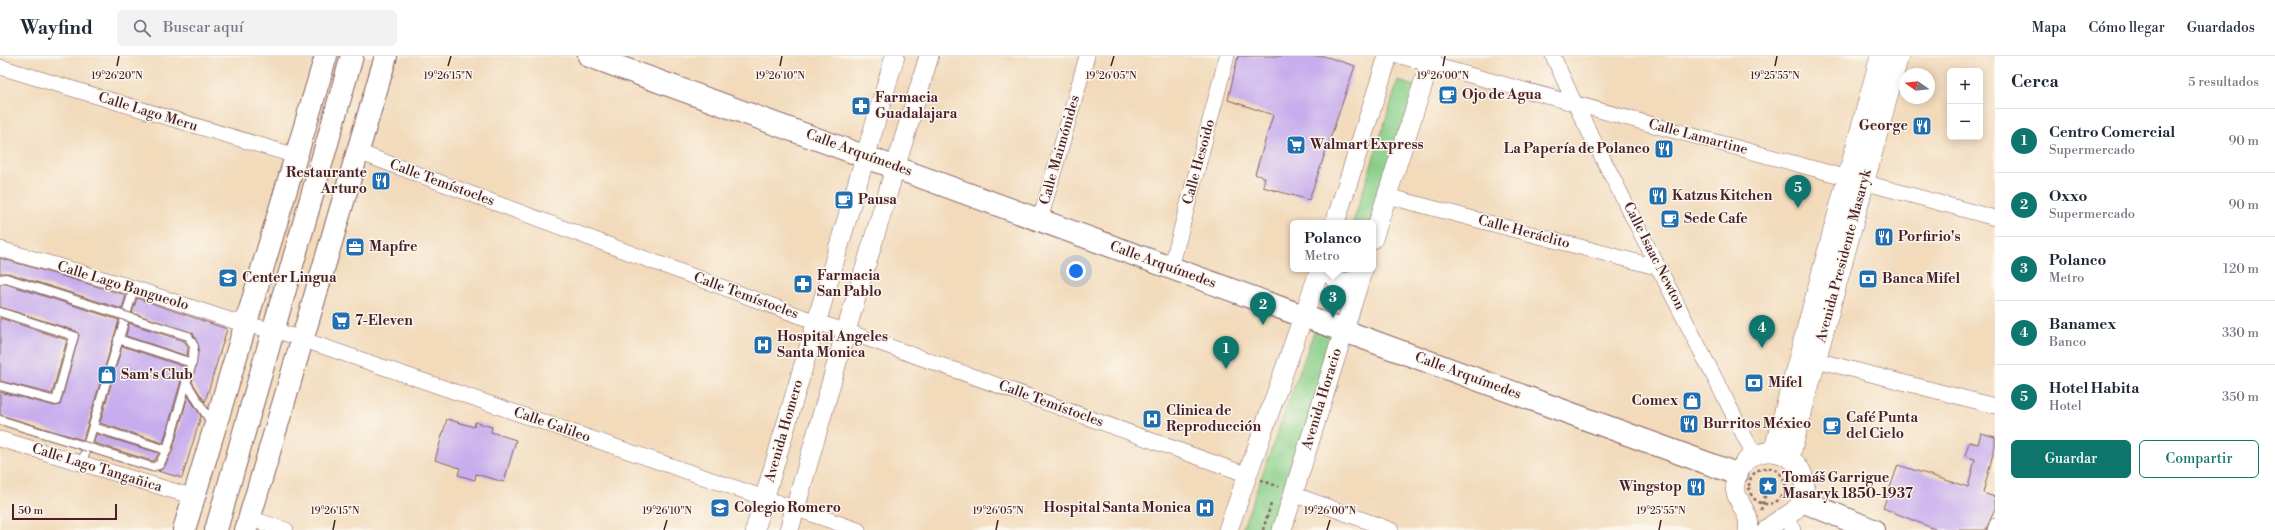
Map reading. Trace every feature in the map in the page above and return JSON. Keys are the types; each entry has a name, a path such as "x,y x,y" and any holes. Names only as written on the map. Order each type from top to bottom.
{"main road":[{"path":"184,530 326,56"},
{"path":"216,530 275,330 352,56"},
{"path":"248,524 386,56"},
{"name":"Calle Arquímedes","path":"589,56 896,166 1171,268 1737,474"},
{"path":"1802,501 1873,530"}],"street":[{"name":"Avenida Homero","path":"755,530 895,56"},
{"path":"789,530 846,331 929,56"},
{"name":"Calle Maimónides","path":"1040,220 1087,56"},
{"name":"Calle Hesoido","path":"1171,268 1227,56"},
{"path":"1336,220 1388,56"},
{"name":"Calle Lamartine","path":"1400,56 1431,60 1574,104 1995,218"},
{"name":"Calle Isaac Newton","path":"1554,56 1574,104 1660,268 1772,454"},
{"name":"Avenida Presidente Masaryk","path":"1772,454 1816,360 1856,180 1880,56"},
{"name":"Avenida Presidente Masaryk","path":"1772,454 1856,180 1899,56"},
{"path":"1376,229 1431,60"},
{"name":"Calle Lago Meru","path":"0,67 296,156"},
{"name":"Calle Temístocles","path":"358,152 816,322 846,331 1248,475"},
{"name":"Calle Heráclito","path":"1387,196 1660,268"},
{"name":"Calle Lago Bangueolo","path":"0,249 134,288 245,325"},
{"path":"1228,530 1319,272"},
{"path":"1328,272 1335,280 1342,283 1357,279 1362,272"},
{"name":"Avenida Horacio","path":"1282,530 1343,330 1362,272"},
{"name":"Calle Galileo","path":"245,325 275,330 858,530"},
{"path":"1816,360 1995,406"},
{"name":"Calle Lago Tangañica","path":"0,439 194,497"},
{"path":"1767,530 1771,525 1790,524 1794,512 1802,501 1804,492 1803,476 1772,454"},
{"name":"Avenida Presidente Masaryk","path":"1737,474 1746,460 1772,454"},
{"path":"1737,474 1735,494 1739,504 1748,517 1748,530"},
{"path":"1293,494 1391,530"},
{"path":"248,524 286,530"},
{"path":"1993,530 1995,524"}],"lane":[{"path":"0,279 6,278 188,336 194,346 192,363 167,450 159,464 152,467 0,420"},
{"path":"82,463 134,288"},
{"path":"0,312 74,336 56,401 0,386"},
{"path":"118,339 192,363"},
{"path":"186,382 214,428"},
{"path":"93,427 167,450"}],"path":[{"path":"1766,468 1777,471 1781,475 1784,487 1780,498 1769,504 1758,501 1750,493 1749,487 1752,476 1755,472 1766,468"},
{"path":"1248,475 1293,494"}],"green space":[{"path":"1398,81 1418,87 1374,220 1354,220"},
{"path":"1314,332 1338,332 1279,530 1242,530"}],"building":[{"name":"Walmart Express","path":"1238,56 1324,56 1355,66 1309,200 1263,187 1265,178 1255,174 1273,115 1228,100"},
{"path":"0,258 126,295 122,309 8,273 0,273"},
{"path":"0,284 6,284 119,320 83,440 0,415 0,392 55,406 60,405 79,335 76,331 0,307"},
{"path":"137,298 227,329 205,402 192,382 199,347 193,333 132,313"},
{"path":"0,318 67,340 52,394 0,381"},
{"path":"129,323 184,341 188,347 187,356 126,336"},
{"path":"122,346 185,367 163,443 100,423"},
{"path":"188,396 201,416 182,478 158,471 164,468 172,452"},
{"path":"447,419 474,427 475,422 492,427 491,432 516,440 504,482 476,474 475,480 458,475 460,468 435,460"},
{"path":"1981,433 1995,437 1995,446 1983,493 1995,497 1995,508 1986,530 1937,530 1883,508 1898,465 1968,487 1975,459 1965,456 1969,442 1978,444"},
{"path":"96,434 159,453 155,460 152,461 94,443"}],"place":[{"name":"Ojo de Agua","path":"1448,95"},
{"name":"Farmacia Guadalajara","path":"861,106"},
{"name":"George","path":"1922,126"},
{"name":"Walmart Express","path":"1296,145"},
{"name":"La Papería de Polanco","path":"1664,149"},
{"name":"Restaurante Arturo","path":"381,181"},
{"name":"Katzus Kitchen","path":"1658,196"},
{"name":"Pausa","path":"844,200"},
{"name":"Hotel Habita","path":"1798,208"},
{"name":"Sede Cafe","path":"1670,219"},
{"name":"Porfirio's","path":"1884,237"},
{"name":"Mapfre","path":"355,247"},
{"name":"Center Lingua","path":"228,278"},
{"name":"Banca Mifel","path":"1868,279"},
{"name":"Farmacia San Pablo","path":"803,284"},
{"name":"Polanco","path":"1333,318"},
{"name":"7-Eleven","path":"341,321"},
{"name":"Oxxo","path":"1263,325"},
{"name":"Hospital Angeles Santa Monica","path":"763,345"},
{"name":"Banamex","path":"1762,348"},
{"name":"Centro Comercial","path":"1226,369"},
{"name":"Sam's Club","path":"107,375"},
{"name":"Mifel","path":"1754,383"},
{"name":"Comex","path":"1692,401"},
{"name":"Clinica de Reproducción","path":"1152,419"},
{"name":"Burritos México","path":"1689,424"},
{"name":"Café Punta del Cielo","path":"1832,426"},
{"name":"Tomáš Garrigue Masaryk 1850-1937","path":"1768,486"},
{"name":"Wingstop","path":"1696,487"},
{"name":"Colegio Romero","path":"720,508"},
{"name":"Hospital Santa Monica","path":"1205,508"}]}
